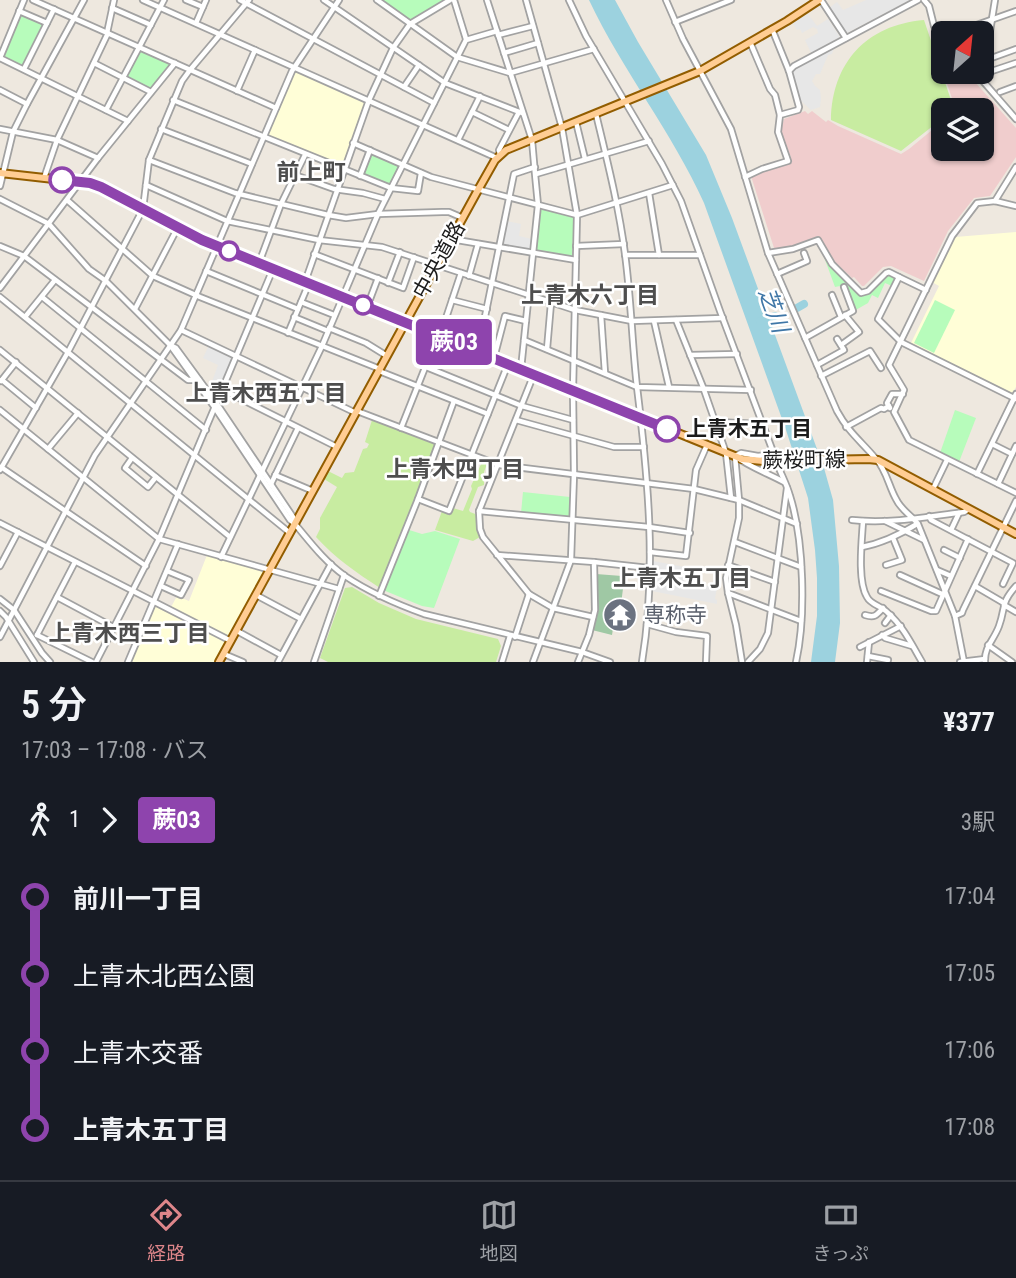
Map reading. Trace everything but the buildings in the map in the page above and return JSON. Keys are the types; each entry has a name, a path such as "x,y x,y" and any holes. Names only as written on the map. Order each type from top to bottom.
{"main road":[{"path":"498,156 506,150 697,72 820,0"},
{"name":"中央道路","path":"219,662 498,156"},
{"name":"蕨桜町線","path":"2,174 80,182 101,187 217,246 738,458 763,461 878,460 1016,534"}],"street":[{"path":"24,0 0,58 128,121"},
{"path":"33,0 276,108"},
{"path":"0,186 13,132 84,0"},
{"path":"44,178 57,141 107,33 114,0"},
{"path":"143,0 498,156 509,130 521,112"},
{"path":"106,110 164,0"},
{"path":"186,0 203,8"},
{"path":"196,23 206,0"},
{"path":"240,0 248,1 434,103"},
{"path":"324,0 445,83 521,112"},
{"path":"1,633 95,455 181,330 294,68 340,0"},
{"path":"377,0 457,57 510,74 594,49"},
{"path":"221,557 322,346 378,214 466,40 452,0 410,24 393,48 369,100 314,254 301,302 288,332"},
{"path":"487,0 532,140 535,171 538,205 521,369"},
{"path":"526,0 562,128 577,215 571,560 533,662"},
{"path":"569,0 594,49 629,100 681,201 775,456 741,453 738,458 740,500 726,578 742,662"},
{"path":"666,0 697,72 731,129 768,253 837,411 846,427 878,460 897,502 917,524 955,616 962,662 985,661 988,645 999,626 1007,596 1016,586"},
{"path":"675,22 731,0"},
{"path":"820,0 846,38"},
{"path":"789,71 907,2 918,0"},
{"path":"924,0 929,6 933,21"},
{"path":"992,20 995,0"},
{"path":"146,566 1,468 68,352 143,209 149,160 173,100 190,70 248,1"},
{"path":"112,8 151,25"},
{"path":"24,69 54,9"},
{"path":"19,11 47,23"},
{"path":"989,21 1016,11"},
{"path":"466,40 533,26"},
{"path":"772,29 789,71 799,110 780,115"},
{"path":"745,177 788,161 778,132 780,115 775,95 769,89 750,42"},
{"path":"504,53 538,43"},
{"path":"994,57 1016,49"},
{"path":"237,90 255,50"},
{"path":"94,63 151,92"},
{"path":"0,288 98,158 175,63"},
{"path":"994,71 1016,63"},
{"path":"404,87 419,65"},
{"path":"985,84 1016,119"},
{"path":"1000,92 1016,86"},
{"path":"0,90 27,104"},
{"path":"458,140 480,96"},
{"path":"173,100 391,188 418,191 422,173"},
{"path":"472,112 509,130"},
{"path":"596,114 624,244 642,419 650,552 647,624 642,662"},
{"path":"576,122 585,159"},
{"path":"0,129 57,141 98,158"},
{"path":"162,129 252,164"},
{"path":"478,351 514,174 569,164 649,141"},
{"path":"354,142 422,173 577,215 673,185"},
{"path":"360,176 370,150"},
{"path":"259,263 281,205 305,155"},
{"path":"149,160 239,194 328,215 346,218 378,214 449,212 463,218"},
{"path":"995,201 1016,167"},
{"path":"295,175 337,189 386,199"},
{"path":"146,186 228,221 319,240 382,247 575,310 632,321 723,318"},
{"path":"649,193 659,255"},
{"path":"0,199 49,224 89,269 106,281 176,348 293,517 295,524 344,575 379,596 424,614 582,652 610,662"},
{"path":"67,200 153,276 488,414"},
{"path":"894,412 904,390 889,365 952,236 977,203 995,201 1016,206"},
{"path":"135,309 178,228"},
{"path":"451,239 576,260"},
{"path":"768,253 793,249 818,240 832,264 861,293 868,291 889,272 926,290"},
{"path":"469,276 478,244"},
{"path":"576,246 624,244"},
{"path":"0,246 24,256 188,380 197,380"},
{"path":"388,283 400,253"},
{"path":"777,274 807,261 804,253"},
{"path":"314,254 403,288 415,257"},
{"path":"625,255 700,256"},
{"path":"30,635 37,635 94,662 115,628 159,539 274,269"},
{"path":"206,271 298,309"},
{"path":"401,428 439,336 461,273"},
{"path":"899,277 878,319 901,342 1015,397 977,474"},
{"path":"367,307 378,278"},
{"path":"25,317 55,280"},
{"path":"805,338 853,311 844,287"},
{"path":"817,365 844,350 839,342 859,332 843,316 832,295"},
{"path":"0,297 290,533"},
{"path":"42,297 206,430"},
{"path":"452,300 486,309"},
{"path":"301,302 334,315"},
{"path":"547,349 551,303"},
{"path":"601,315 605,373"},
{"path":"494,358 505,316 526,321"},
{"path":"294,317 366,343 387,356"},
{"path":"676,320 726,453 731,498"},
{"path":"654,321 669,387"},
{"path":"181,330 357,412 499,465 694,489 740,500 797,524"},
{"path":"524,340 637,387 751,390"},
{"path":"0,350 230,537"},
{"path":"821,376 870,351 881,368"},
{"path":"690,355 737,354"},
{"path":"16,362 1,381 36,408"},
{"path":"418,499 449,511 508,364"},
{"path":"426,367 522,406 573,420"},
{"path":"534,374 480,512 480,529 482,537 529,594 553,608 593,617"},
{"path":"223,390 337,447"},
{"path":"903,394 892,394 887,403 909,440 1016,493"},
{"path":"379,596 454,401"},
{"path":"846,427 889,406"},
{"path":"0,410 159,539 339,589"},
{"path":"48,449 78,413"},
{"path":"516,420 614,447 644,447"},
{"path":"715,422 764,425"},
{"path":"269,485 298,428"},
{"path":"992,444 1012,454"},
{"path":"650,552 686,556 696,470 707,446"},
{"path":"998,484 1016,446"},
{"path":"132,458 125,468 148,487 156,477"},
{"path":"738,458 744,464 758,468 786,485"},
{"path":"933,489 947,460"},
{"path":"778,466 797,524 801,567 802,621 796,662"},
{"path":"275,475 313,491"},
{"path":"747,662 760,649 768,633 786,485"},
{"path":"955,616 962,613 1016,501"},
{"path":"852,520 913,518 959,513 970,509"},
{"path":"480,512 690,533"},
{"path":"951,530 959,513"},
{"path":"929,516 931,520 1013,563 1003,584"},
{"path":"884,520 924,540"},
{"path":"863,521 861,566 866,596 901,626 922,662"},
{"path":"0,523 231,641"},
{"path":"862,547 893,538 917,524"},
{"path":"0,566 18,532"},
{"path":"886,565 902,560 893,538"},
{"path":"881,591 936,611 968,539"},
{"path":"734,542 801,567"},
{"path":"128,662 178,544"},
{"path":"944,550 960,558"},
{"path":"497,555 649,568"},
{"path":"37,635 75,562"},
{"path":"578,662 593,617 594,562"},
{"path":"278,662 331,564"},
{"path":"728,565 775,582"},
{"path":"937,570 951,576"},
{"path":"161,586 181,595 189,580 167,571"},
{"path":"314,662 344,575"},
{"path":"900,575 943,592"},
{"path":"975,586 1016,612"},
{"path":"728,593 802,621"},
{"path":"502,662 529,594"},
{"path":"256,595 301,620"},
{"path":"57,597 115,628"},
{"path":"0,599 13,611 50,662"},
{"path":"865,615 875,617 883,608"},
{"path":"0,611 34,662"},
{"path":"885,623 891,615"},
{"path":"647,624 676,632 707,636 706,662"},
{"path":"860,647 901,626"},
{"path":"237,631 281,655"},
{"path":"882,635 912,646"},
{"path":"869,641 867,659 888,660"},
{"path":"988,645 1012,662"},
{"path":"224,654 243,662"}],"shaded area":[{"path":"866,0 910,0 847,33 829,8 837,2 843,10"},
{"path":"807,13 817,26 828,19 840,37 811,53 805,40 818,33 817,29 813,27 802,33 792,22"},
{"path":"834,48 820,74 816,74 812,81 820,90 821,98 820,107 811,110 800,100 792,74 794,69"},
{"path":"297,71 365,104 343,165 267,135 294,72"},
{"path":"947,84 977,84 989,98 952,98"},
{"path":"994,103 1016,128 1016,157 990,196 974,198 948,231 924,281 891,266 883,267 862,286 836,263 818,236 784,249 774,248 751,176 789,164 791,157 781,130 784,119 812,111 826,122 828,120 901,154 931,131 931,161 994,161"},
{"path":"507,221 521,224 519,236 532,239 529,250 504,246"},
{"path":"1016,232 1016,387 1012,393 911,343 939,286 932,282 955,237"},
{"path":"209,345 233,356 218,396 214,396 209,390 218,365 203,358"},
{"path":"207,555 262,571 263,574 230,636 227,637 170,609 177,596 189,601"},
{"path":"653,561 685,567 683,580 717,588 717,604 652,591"},
{"path":"596,574 622,576 624,581 612,635 592,630"},
{"path":"154,606 225,641 215,662 130,662"}],"green space":[{"path":"380,0 446,0 409,21"},
{"path":"21,14 44,24 22,66 4,55"},
{"path":"924,20 931,41 931,84 946,84 950,98 931,98 931,127 901,151 831,120 838,81 856,50 869,39 903,23"},
{"path":"141,50 170,63 150,89 126,75"},
{"path":"370,153 399,164 390,185 362,174"},
{"path":"540,210 574,217 572,256 536,249"},
{"path":"824,257 860,294 867,294 887,275 890,274 895,280 892,286 885,283 878,298 872,295 868,303 854,311 845,285 835,287"},
{"path":"935,300 955,310 934,353 914,343"},
{"path":"955,410 976,418 959,462 940,453"},
{"path":"372,420 435,444 436,447 380,588 355,571 316,537 320,529 320,518 337,487 324,479 328,471 342,478 345,473 354,472 363,449 369,444 365,442"},
{"path":"482,462 487,464 484,485 478,487 469,510 478,515 480,537 473,541 435,530 442,511 450,514 453,508 463,511"},
{"path":"523,492 570,497 569,516 521,513"},
{"path":"406,529 422,534 435,531 460,539 434,608 422,606 383,590"},
{"path":"352,587 379,603 416,619 498,639 501,646 496,662 328,662 320,658 345,588"}],"water":[{"path":"589,0 615,0 706,155 732,218 824,468 833,500 839,566 840,623 835,662 811,662 817,616 817,578 808,498 704,203 677,151 616,51"}],"waterway":[{"name":"芝川","path":"797,308 804,304"},
{"name":"芝川","path":"760,321 775,316"}],"bus line":[{"name":"蕨03","path":"62,180 101,187 202,240 667,429"}],"place":[{"name":"上青木五丁目","path":"667,429"},
{"name":"専称寺","path":"620,615"}],"district":[{"name":"前上町","path":"311,172"},
{"name":"上青木六丁目","path":"590,295"},
{"name":"上青木西五丁目","path":"266,393"},
{"name":"上青木四丁目","path":"455,469"},
{"name":"上青木五丁目","path":"682,578"},
{"name":"上青木西三丁目","path":"129,633"}]}
